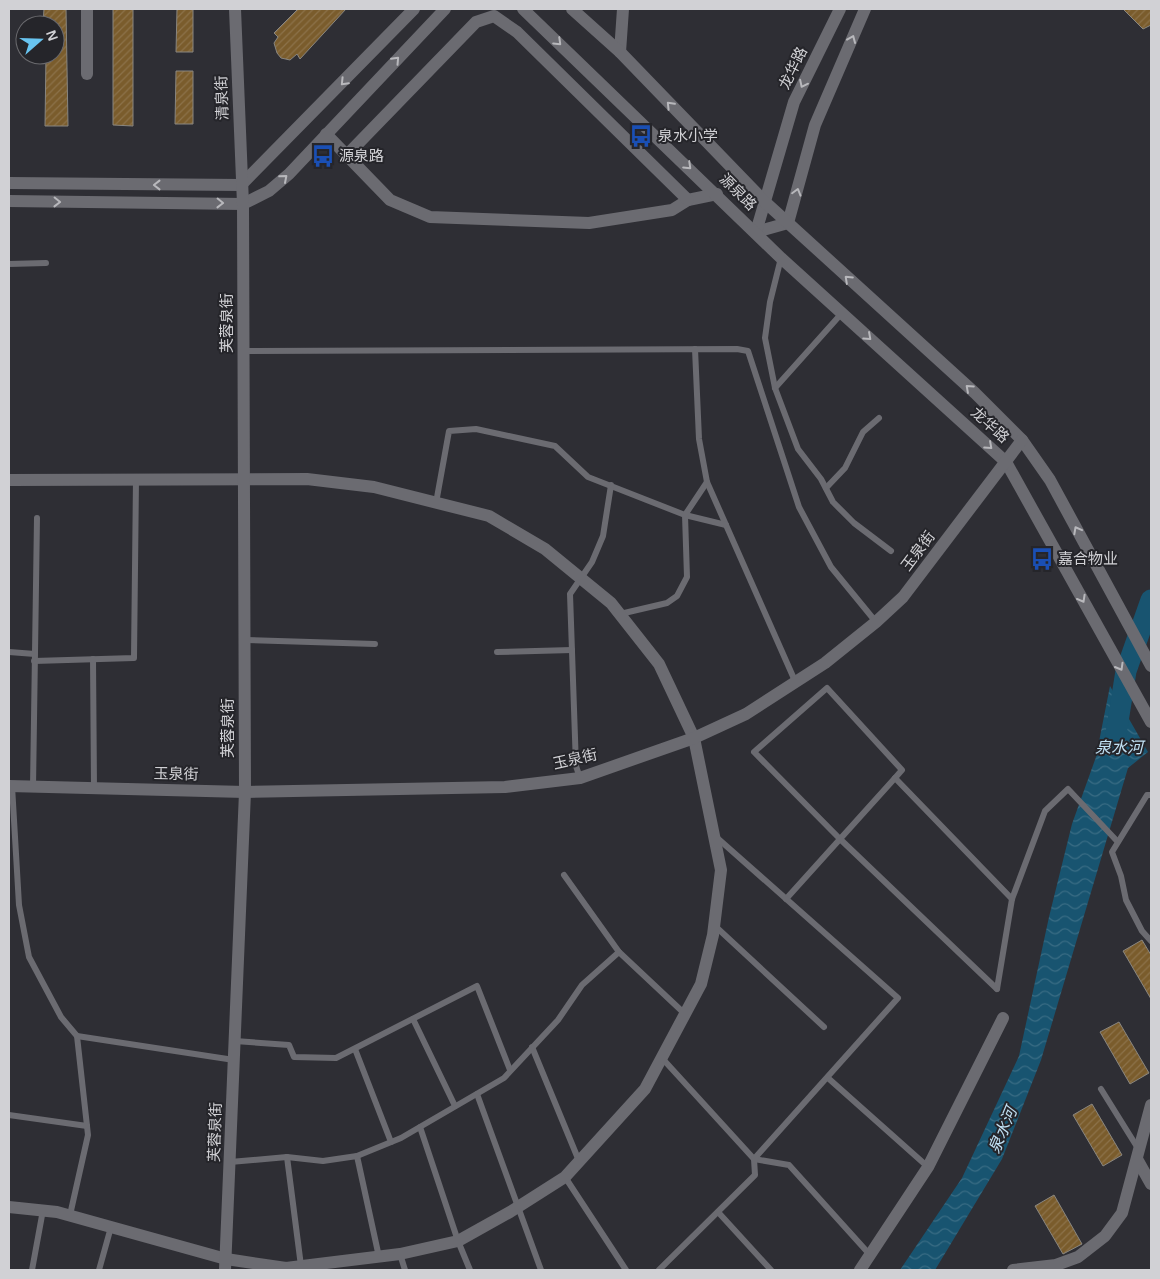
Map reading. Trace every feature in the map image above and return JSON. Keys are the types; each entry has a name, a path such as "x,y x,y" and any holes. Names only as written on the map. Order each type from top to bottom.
{"street":[{"path":"87,9 87,74"},
{"name":"清泉街","path":"235,9 241,185"},
{"path":"9,183 241,185 414,9"},
{"path":"9,201 243,204 276,186 445,9"},
{"name":"源泉路","path":"522,9 756,232"},
{"name":"源泉路","path":"572,9 620,52 765,202"},
{"path":"620,52 623,9"},
{"name":"龙华路","path":"840,9 794,102 756,232 781,258 1006,462 1151,722"},
{"path":"756,232 788,223 816,125 865,9"},
{"path":"347,155 476,22 494,16 516,32 688,200"},
{"path":"326,134 390,200 430,218 589,224 672,210 688,200 717,194"},
{"name":"芙蓉泉街","path":"225,1264 245,792 242,478 243,204 241,185"},
{"name":"龙华路","path":"765,202 975,393 1022,440 1050,480 1151,666"},
{"name":"玉泉街","path":"10,786 245,792 505,787 580,778 694,738 746,714 824,663 876,622 903,597 1022,440"},
{"path":"9,480 307,479 374,487 489,516 545,549 611,603 659,664 694,738 721,870 714,926 701,984 645,1089 565,1177 518,1207 458,1241 334,1266 286,1268 225,1264 111,1226 43,1210 9,1207"},
{"path":"860,1270 928,1167 1003,1018"},
{"path":"1013,1270 1062,1267 1105,1236 1122,1213 1151,1105"},
{"path":"1138,1155 1151,1184"}],"lane":[{"path":"781,258 770,302 765,338 775,388 798,450 826,488 833,502 854,523 891,551"},
{"path":"9,264 46,263"},
{"path":"775,388 842,313"},
{"path":"695,349 699,439 707,482 796,681"},
{"path":"243,352 695,349 737,349 748,352 798,507 831,567 876,622"},
{"path":"826,488 845,468 863,432 879,418"},
{"path":"436,503 450,431 476,429 555,446 588,477 685,515 726,525"},
{"path":"9,652 35,658 134,658 136,479"},
{"path":"620,614 667,604 677,596 687,578 685,515 707,482"},
{"path":"580,778 576,766 570,594 592,562 603,536 611,486"},
{"path":"33,786 36,518"},
{"path":"244,640 375,644"},
{"path":"497,652 572,650"},
{"path":"93,659 94,788"},
{"path":"786,899 840,839 895,778 902,770 827,688 754,752 840,839 997,989 1012,900 1045,811 1068,789 1117,841"},
{"path":"895,778 1012,900"},
{"path":"10,786 19,905 29,957 61,1017 76,1036 88,1136 70,1216"},
{"path":"1151,795 1147,795 1112,852 1121,876 1126,900 1142,931 1151,941"},
{"path":"659,1270 755,1175 754,1159 898,998 714,836"},
{"path":"564,875 618,952 684,1014"},
{"path":"714,926 824,1027"},
{"path":"230,1162 287,1157 323,1161 357,1156 420,1127 504,1078 558,1020 582,985 618,952"},
{"path":"235,1041 289,1045 294,1057 336,1058 477,986 510,1070"},
{"path":"412,1019 455,1106"},
{"path":"76,1036 234,1060"},
{"path":"532,1046 580,1161"},
{"path":"355,1049 391,1142"},
{"path":"661,1058 754,1159 789,1165 871,1256"},
{"path":"828,1078 928,1167"},
{"path":"1101,1089 1138,1155"},
{"path":"477,1094 541,1270"},
{"path":"9,1114 87,1126"},
{"path":"420,1127 458,1241 470,1270"},
{"path":"357,1156 379,1257"},
{"path":"287,1157 301,1266"},
{"path":"565,1177 626,1270"},
{"path":"32,1270 43,1210"},
{"path":"718,1212 771,1270"},
{"path":"99,1270 111,1226"},
{"path":"400,1254 405,1270"}],"water":[{"name":"泉水河","path":"1110,686 1148,752 1128,768 1041,1060 1002,1159 935,1270 900,1270 962,1178 1019,1056 1049,917 1072,824 1096,757"}],"building":[{"path":"44,9 66,9 68,126 45,126 46,65 65,65 65,15 44,15"},
{"path":"113,9 133,9 133,126 113,125"},
{"path":"177,9 193,9 193,52 176,52"},
{"path":"298,9 346,9 300,59 297,54 290,60 281,58 277,53 274,43 278,37 274,33"},
{"path":"1123,9 1151,9 1151,25 1143,29"},
{"path":"176,71 193,71 193,124 175,124"},
{"path":"1142,940 1151,955 1151,999 1123,951"},
{"path":"1119,1022 1149,1073 1130,1084 1100,1032"},
{"path":"1092,1104 1122,1155 1103,1166 1073,1115"},
{"path":"1054,1195 1082,1244 1063,1254 1035,1206"}],"waterway":[{"name":"泉水河","path":"1116,734 1126,671 1151,600"}],"place":[{"name":"泉水小学","path":"641,136"},
{"name":"源泉路","path":"323,156"},
{"name":"嘉合物业","path":"1042,559"}]}
